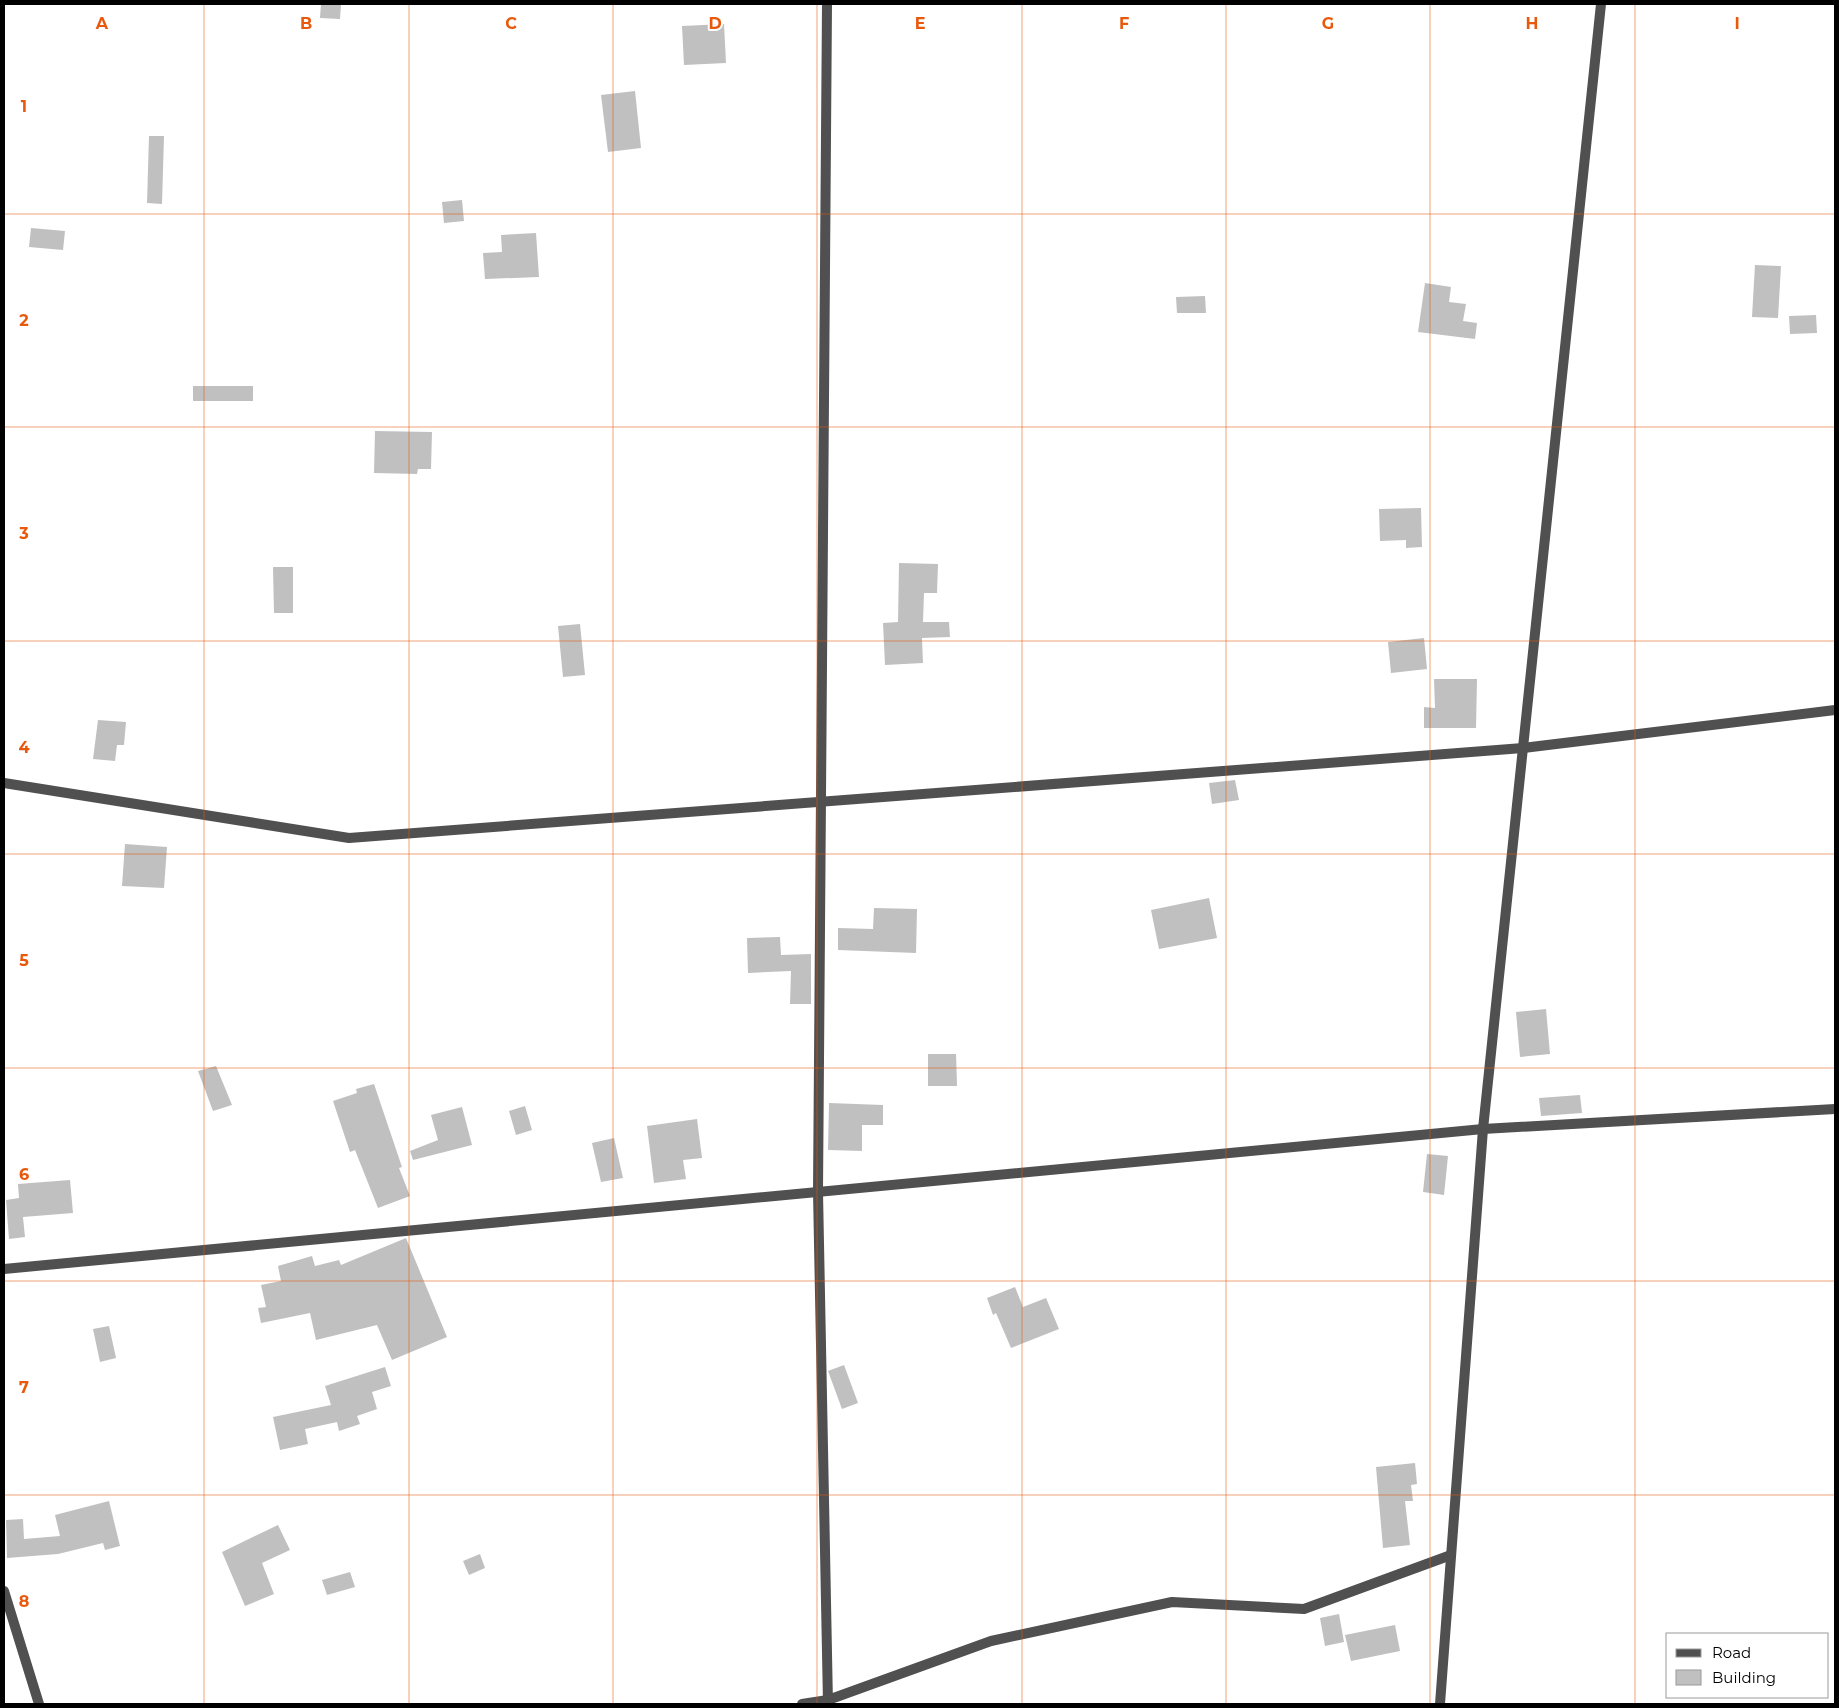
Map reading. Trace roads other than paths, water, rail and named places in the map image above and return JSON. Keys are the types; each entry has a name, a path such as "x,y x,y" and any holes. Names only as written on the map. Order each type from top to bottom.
{"street":[{"path":"828,4 818,1192 828,1702"},
{"path":"1440,1704 1483,1129 1601,4"},
{"path":"4,784 349,838 1523,748 1835,710"},
{"path":"4,1269 1483,1129 1835,1109"},
{"path":"802,1704 828,1702 991,1641 1172,1602 1304,1609 1451,1555"},
{"path":"4,1591 39,1704"}]}
